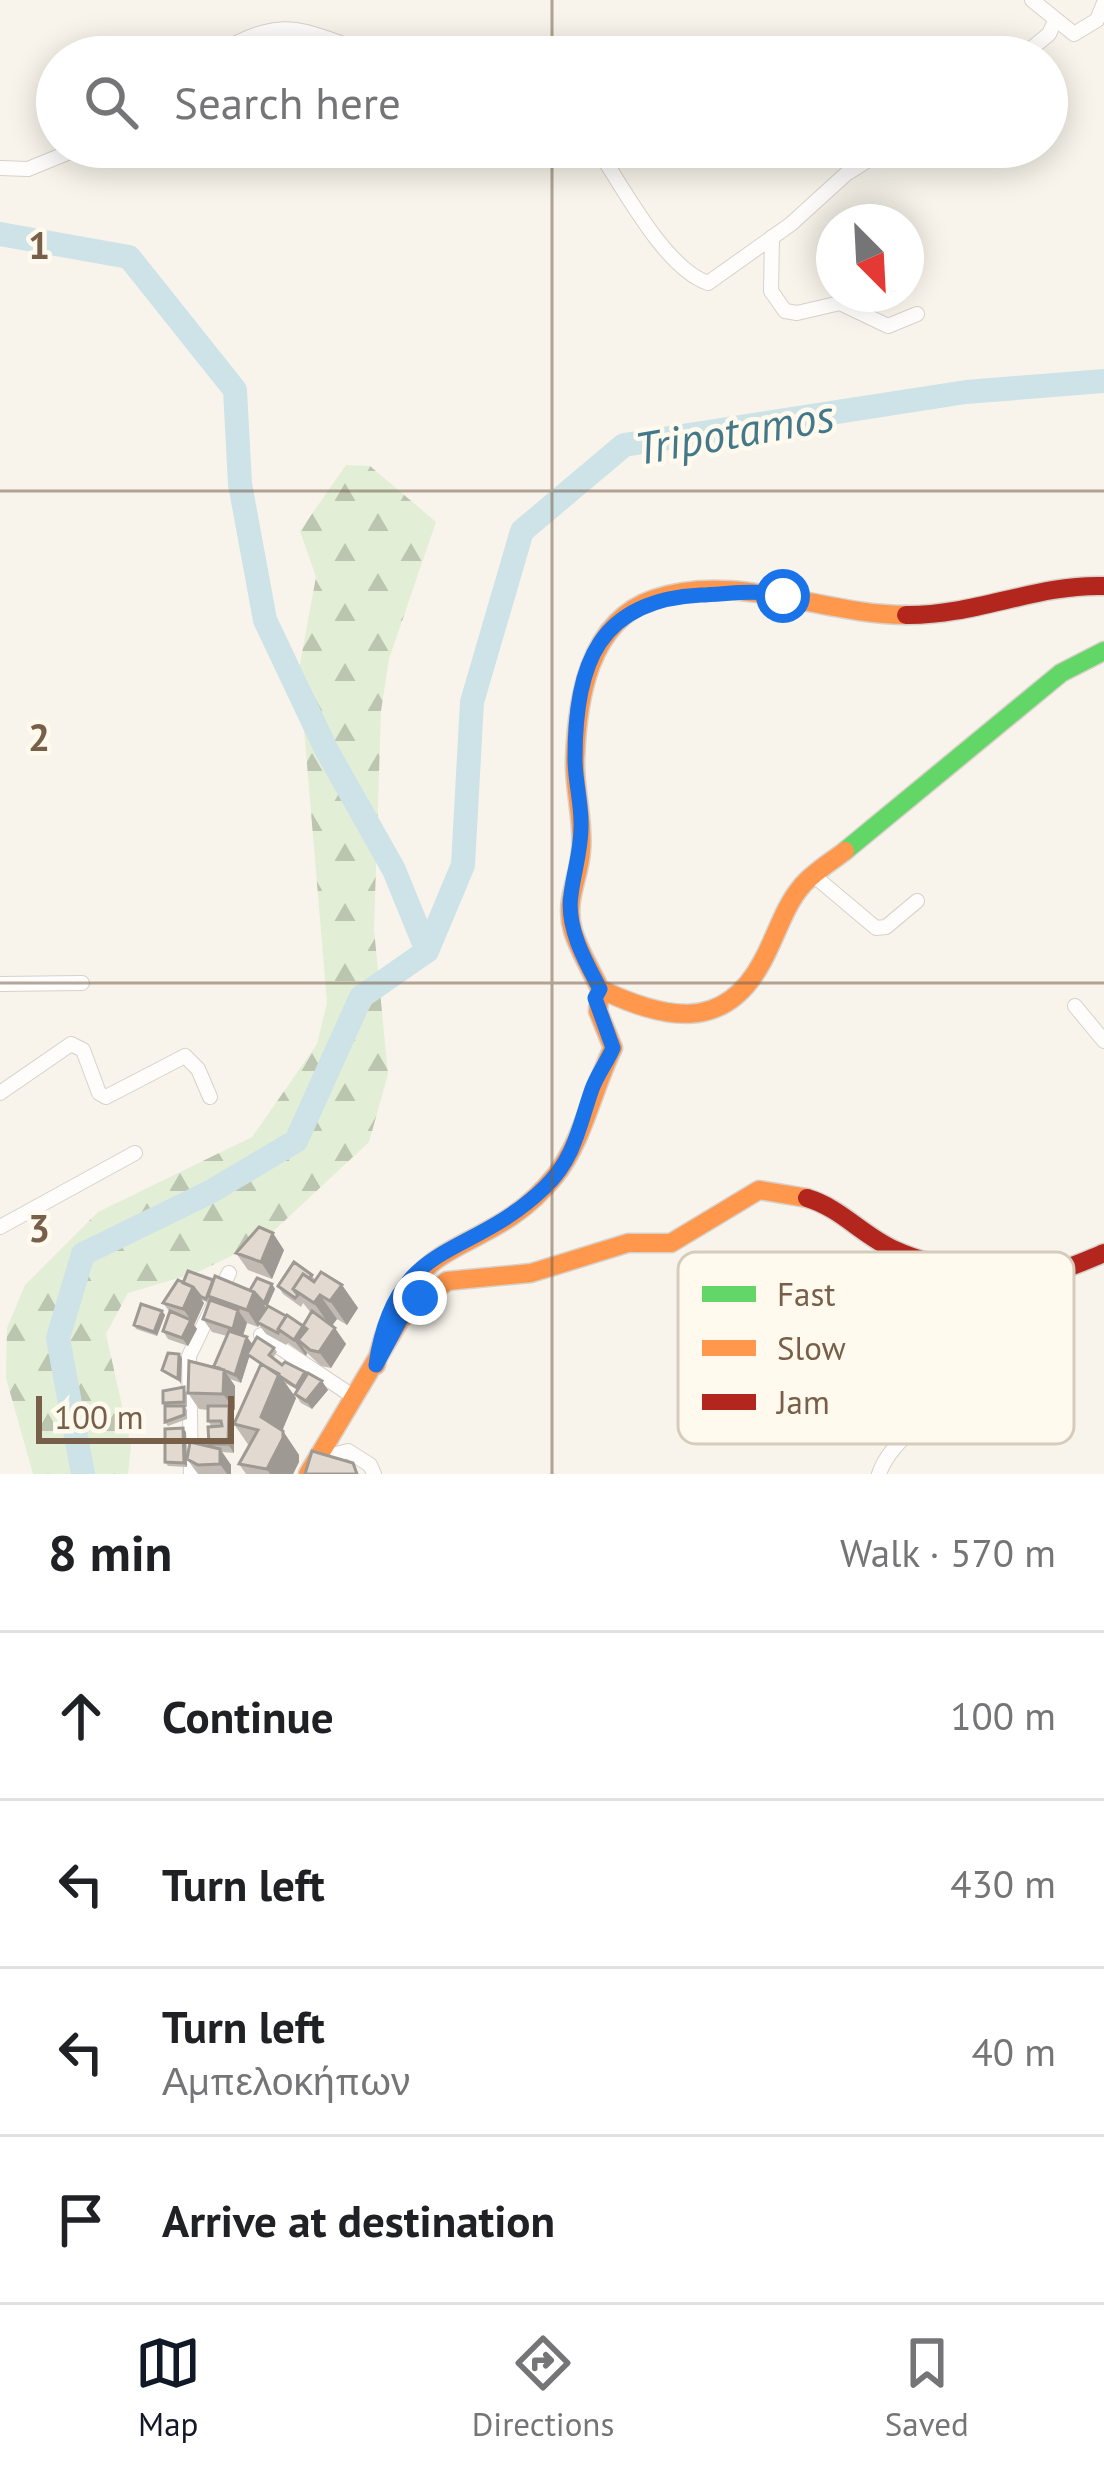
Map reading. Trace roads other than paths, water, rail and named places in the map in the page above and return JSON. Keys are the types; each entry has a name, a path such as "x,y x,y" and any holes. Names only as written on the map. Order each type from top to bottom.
{"street":[{"path":"1032,0 1054,23 1074,34 1084,32 1104,3"},
{"path":"1047,36 1054,23"},
{"path":"254,36 274,26 322,36"},
{"path":"0,168 36,166"},
{"path":"610,168 660,241 696,279 718,280 856,168"},
{"path":"772,237 770,291 784,311 797,313 839,303 888,326 917,314"},
{"path":"1104,586 1066,585 950,616 864,615 741,590 656,598 622,615 594,655 575,759 581,851 569,899 573,931 600,989 651,1013 691,1015 731,1002 759,969 801,887 813,875 1061,674 1104,651"},
{"path":"813,875 876,928 886,927 917,901"},
{"path":"0,984 82,983"},
{"path":"376,1365 382,1322 397,1293 423,1265 535,1196 577,1144 592,1087 613,1048 595,998 600,989"},
{"path":"1075,1006 1104,1041"},
{"path":"0,1093 71,1044 83,1049 99,1093 106,1097 185,1056 199,1070 210,1097"},
{"path":"0,1227 135,1153"},
{"path":"310,1468 400,1320 420,1298 447,1281 531,1273 628,1243 671,1243 739,1198 778,1189 826,1203 903,1252"},
{"path":"1074,1265 1104,1253"},
{"path":"191,1474 189,1356 229,1273"},
{"path":"261,1335 354,1397"},
{"path":"879,1474 900,1444"},
{"path":"310,1468 348,1451 370,1465 374,1474"}],"waterway":[{"path":"0,234 129,257 235,390 240,484 265,620 326,749 394,870 427,951"},
{"name":"Tripotamos","path":"83,1474 58,1338 83,1254 210,1192 296,1141 361,997 427,951 463,865 472,702 522,531 624,445 966,392 1104,381"}]}
